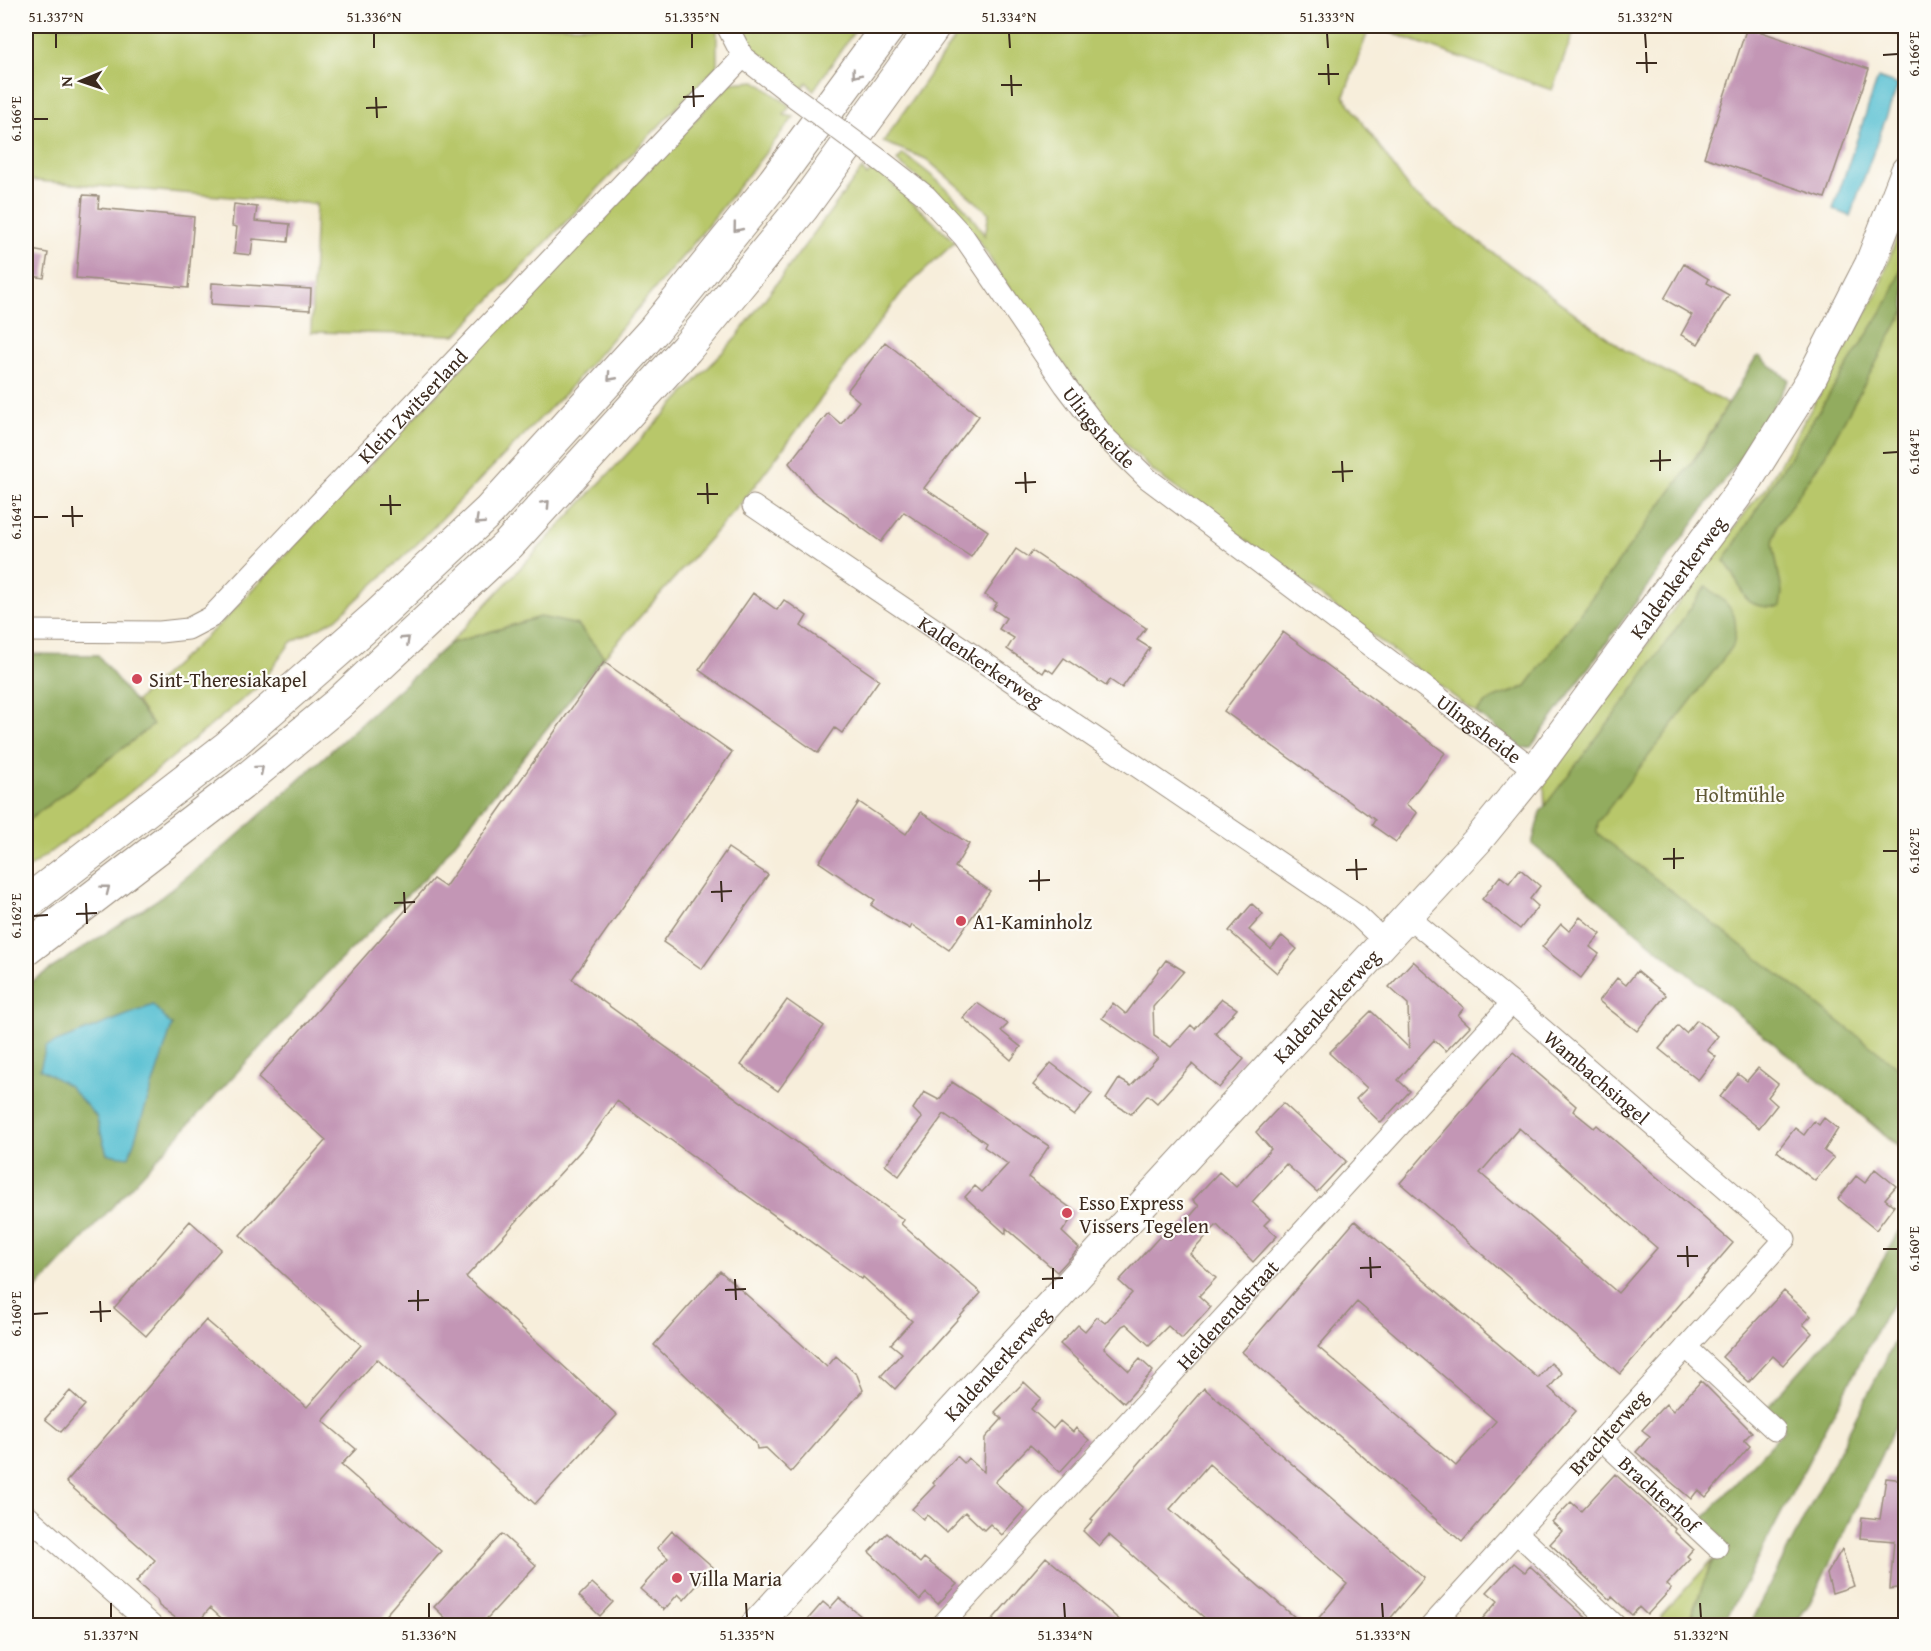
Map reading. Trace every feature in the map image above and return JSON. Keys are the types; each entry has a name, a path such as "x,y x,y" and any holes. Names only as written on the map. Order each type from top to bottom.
{"highway":[{"path":"26,903 229,746 368,625 489,511 654,330 774,182 889,26"},
{"path":"26,949 268,762 338,704 509,544 694,340 802,208 934,26"}],"main road":[{"name":"Kaldenkerkerweg","path":"756,1626 1478,840 1534,770 1726,512 1810,381 1870,264 1905,171"}],"street":[{"name":"Ulingsheide","path":"727,26 743,57 926,196 964,237 1103,435 1147,478 1534,770"},
{"name":"Klein Zwitserland","path":"26,631 160,632 188,629 211,617 743,57"},
{"name":"Kaldenkerkerweg","path":"753,506 1358,916 1384,941"},
{"name":"Wambachsingel","path":"1407,916 1512,1003 1785,1239"},
{"name":"Heidenendstraat","path":"941,1626 1512,1003"},
{"name":"Brachterweg","path":"1431,1625 1785,1239"},
{"path":"1686,1347 1775,1430"},
{"name":"Brachterhof","path":"1601,1439 1717,1547"},
{"path":"26,1515 152,1626"},
{"path":"1516,1532 1616,1626"}],"green space":[{"path":"31,26 717,26 717,66 456,335 311,332 316,204 26,180 26,61"},
{"path":"742,26 858,26 813,91 807,82 802,89 752,47"},
{"path":"963,26 1370,26 1344,96 1411,192 1626,351 1728,404 1657,513 1526,686 1489,701 1476,713 1153,471 1110,429 966,224 897,161 903,154 938,181 968,212 985,236 989,213 926,159 883,142"},
{"path":"1379,26 1576,26 1552,90 1378,28"},
{"path":"1885,26 1905,26 1905,37 1884,30"},
{"path":"756,81 790,106 784,115 794,117 689,249 566,392 417,544 336,619 291,642 260,685 123,798 26,870 26,822 153,725 136,701 224,620 730,83"},
{"path":"874,167 955,242 903,291 743,501 604,657 578,625 540,617 449,644 734,340 862,169 867,176"},
{"name":"Holtmühle","path":"1905,214 1905,1153 1546,843 1544,783 1757,497 1764,491 1877,294"},
{"path":"1905,259 1905,310 1824,457 1777,526 1773,543 1782,592 1780,607 1755,605 1743,594 1724,561 1889,300"},
{"path":"1759,356 1789,380 1750,445 1531,747 1522,748 1476,713 1489,701 1526,686 1700,452 1756,357"},
{"path":"1706,586 1732,611 1736,625 1733,646 1598,822 1597,833 1905,1073 1905,1150 1532,844 1540,812 1627,698"},
{"path":"540,617 578,625 604,657 434,869 324,976 26,1300 26,985 160,898 228,844 449,644","holes":["172,1026 107,1154 96,1116 69,1086"]},
{"path":"26,654 98,655 153,725 26,822"},
{"path":"1905,1222 1905,1289 1886,1313 1723,1625 1687,1626 1707,1574 1725,1546 1724,1540 1703,1519 1785,1429 1765,1410 1854,1310"},
{"path":"1905,1322 1905,1405 1812,1600 1794,1625 1749,1625"},
{"path":"1713,1559 1687,1625 1660,1626 1661,1616"}],"water":[{"path":"1878,78 1898,85 1850,216 1833,209"},
{"path":"153,1005 172,1026 129,1157 107,1154 96,1116 69,1086 40,1069 46,1046"}],"building":[{"path":"1747,27 1869,69 1825,198 1704,157"},
{"path":"83,195 99,196 98,208 194,217 188,288 76,278"},
{"path":"234,204 257,207 255,221 290,224 288,242 253,239 251,255 234,253 237,227 232,226"},
{"path":"26,249 48,253 44,278 26,275"},
{"path":"1684,264 1709,279 1707,283 1729,295 1698,344 1681,335 1692,315 1664,299"},
{"path":"212,283 311,289 310,310 211,304"},
{"path":"885,342 979,416 924,488 988,531 971,557 904,512 881,542 812,491 789,463 828,413 841,424 859,401 847,391"},
{"path":"1016,549 1028,557 1032,551 1146,628 1137,640 1150,648 1122,688 1110,680 1106,686 1064,658 1053,673 1046,668 1043,673 1007,649 1014,638 999,629 1006,618 993,609 997,603 985,595"},
{"path":"753,593 777,610 784,600 807,616 801,626 879,680 842,733 835,728 818,753 699,670"},
{"path":"1283,632 1445,753 1406,804 1417,813 1396,842 1372,825 1375,820 1224,711"},
{"path":"604,662 732,752 572,979 904,1220 901,1224 981,1293 895,1389 881,1376 902,1353 891,1344 912,1321 863,1277 862,1279 617,1101 586,1145 466,1277 617,1415 535,1504 377,1359 323,1421 356,1449 341,1465 441,1551 376,1626 230,1626 210,1608 195,1626 187,1626 159,1606 157,1600 136,1582 155,1560 66,1482 206,1320 307,1407 361,1345 240,1235 326,1140 258,1078 433,879 445,887"},
{"path":"859,802 906,834 921,812 969,844 955,867 990,891 949,950 912,925 910,929 887,916 871,905 875,900 819,862"},
{"path":"728,848 768,875 702,969 663,942"},
{"path":"1520,869 1540,886 1530,899 1538,906 1520,929 1482,899 1500,876 1509,883"},
{"path":"1252,904 1263,914 1249,930 1271,949 1282,936 1297,949 1277,973 1229,931"},
{"path":"1580,917 1601,934 1590,947 1599,954 1581,978 1542,947 1561,924 1569,931"},
{"path":"1166,960 1184,971 1153,1007 1154,1036 1171,1047 1191,1025 1195,1029 1222,999 1237,1009 1215,1033 1244,1059 1219,1088 1192,1064 1157,1103 1148,1095 1131,1114 1106,1099 1119,1079 1131,1086 1158,1057 1102,1018 1113,1003 1126,1014"},
{"path":"1413,961 1464,1008 1458,1015 1470,1026 1446,1051 1434,1040 1398,1080 1410,1091 1381,1123 1356,1099 1367,1088 1329,1053 1371,1011 1409,1048 1408,1004 1389,987"},
{"path":"1637,971 1666,995 1637,1031 1599,1001 1617,978 1626,985"},
{"path":"787,1000 824,1026 778,1091 741,1065"},
{"path":"977,1003 1008,1024 1001,1031 1021,1047 1011,1060 963,1018"},
{"path":"1697,1020 1718,1036 1707,1050 1716,1057 1698,1080 1659,1049 1678,1026 1686,1033"},
{"path":"1513,1052 1576,1106 1573,1111 1594,1128 1597,1125 1733,1243 1620,1374 1400,1183","holes":["1519,1128 1657,1248 1618,1293 1480,1173"]},
{"path":"1051,1063 1092,1094 1074,1116 1033,1085"},
{"path":"1758,1068 1778,1084 1768,1097 1777,1105 1759,1128 1720,1097 1738,1074 1747,1081"},
{"path":"952,1082 1049,1146 1028,1177 1076,1212 1062,1232 1079,1248 1057,1272 1006,1228 1006,1234 965,1197 975,1186 982,1192 1008,1164 984,1147 986,1143 944,1114 899,1176 885,1165 922,1118 913,1109 924,1092 939,1100"},
{"path":"1283,1103 1346,1161 1317,1192 1286,1164 1252,1202 1270,1219 1264,1225 1277,1236 1253,1262 1217,1225 1212,1230 1190,1254 1216,1278 1199,1296 1211,1307 1182,1339 1168,1326 1149,1345 1126,1324 1122,1326 1104,1348 1129,1371 1140,1359 1153,1371 1124,1403 1060,1344 1078,1325 1085,1331 1097,1317 1105,1323 1132,1293 1119,1281 1163,1233 1170,1239 1199,1206 1193,1200 1219,1172 1236,1187 1271,1149 1256,1132"},
{"path":"1824,1118 1838,1129 1824,1151 1834,1158 1815,1181 1777,1151 1795,1128 1804,1135 1814,1121 1819,1125"},
{"path":"1875,1169 1896,1186 1885,1199 1894,1206 1876,1230 1838,1199 1856,1176 1865,1183"},
{"path":"190,1221 221,1249 146,1336 114,1308"},
{"path":"1355,1221 1538,1378 1551,1363 1562,1373 1549,1388 1576,1411 1462,1542 1242,1352","holes":["1357,1302 1496,1421 1456,1466 1318,1347"]},
{"path":"720,1271 827,1367 836,1356 857,1375 863,1390 791,1472 766,1448 757,1449 756,1443 654,1345"},
{"path":"1784,1291 1811,1316 1803,1324 1812,1333 1783,1365 1773,1356 1749,1382 1722,1357"},
{"path":"1701,1381 1752,1432 1744,1440 1750,1446 1706,1497 1698,1490 1691,1499 1636,1452 1650,1436 1642,1430 1660,1410 1666,1404 1673,1411"},
{"path":"1024,1382 1041,1398 1031,1409 1053,1429 1060,1421 1073,1432 1076,1428 1089,1440 1060,1472 1030,1445 995,1482 1025,1509 1002,1535 990,1524 984,1530 965,1512 946,1532 927,1515 923,1519 912,1509 935,1485 933,1483 957,1456 964,1463 968,1458 984,1472 985,1438 1002,1419 995,1412"},
{"path":"1204,1388 1424,1578 1384,1626 1312,1626 1347,1584 1209,1464 1170,1509 1305,1626 1214,1626 1109,1535 1099,1546 1083,1531"},
{"path":"70,1391 85,1405 61,1432 45,1419"},
{"path":"1615,1474 1675,1529 1674,1531 1693,1549 1687,1556 1690,1559 1666,1585 1671,1589 1647,1615 1639,1607 1632,1615 1612,1597 1610,1600 1550,1544 1562,1531 1552,1522 1571,1502 1581,1511"},
{"path":"1886,1478 1905,1480 1901,1499 1905,1499 1905,1587 1890,1589 1894,1541 1860,1538 1862,1517 1880,1519"},
{"name":"Villa Maria","path":"672,1531 713,1567 684,1600 678,1594 664,1610 640,1589 668,1558 657,1548"},
{"path":"887,1533 920,1563 924,1558 957,1584 938,1604 926,1593 920,1600 869,1552"},
{"path":"502,1534 536,1565 480,1626 454,1626 434,1607"},
{"path":"1842,1549 1854,1586 1832,1593 1827,1574"},
{"path":"1046,1557 1105,1607 1126,1626 987,1626"},
{"path":"1514,1563 1525,1572 1530,1566 1595,1626 1476,1626 1498,1601 1487,1592"},
{"path":"592,1583 613,1602 600,1616 579,1596"},
{"path":"839,1598 873,1626 802,1626 823,1602 830,1608"}],"place":[{"name":"Sint-Theresiakapel","path":"137,679"},
{"name":"A1-Kaminholz","path":"961,921"},
{"name":"Esso Express Vissers Tegelen","path":"1067,1213"},
{"name":"Villa Maria","path":"677,1578"}]}
